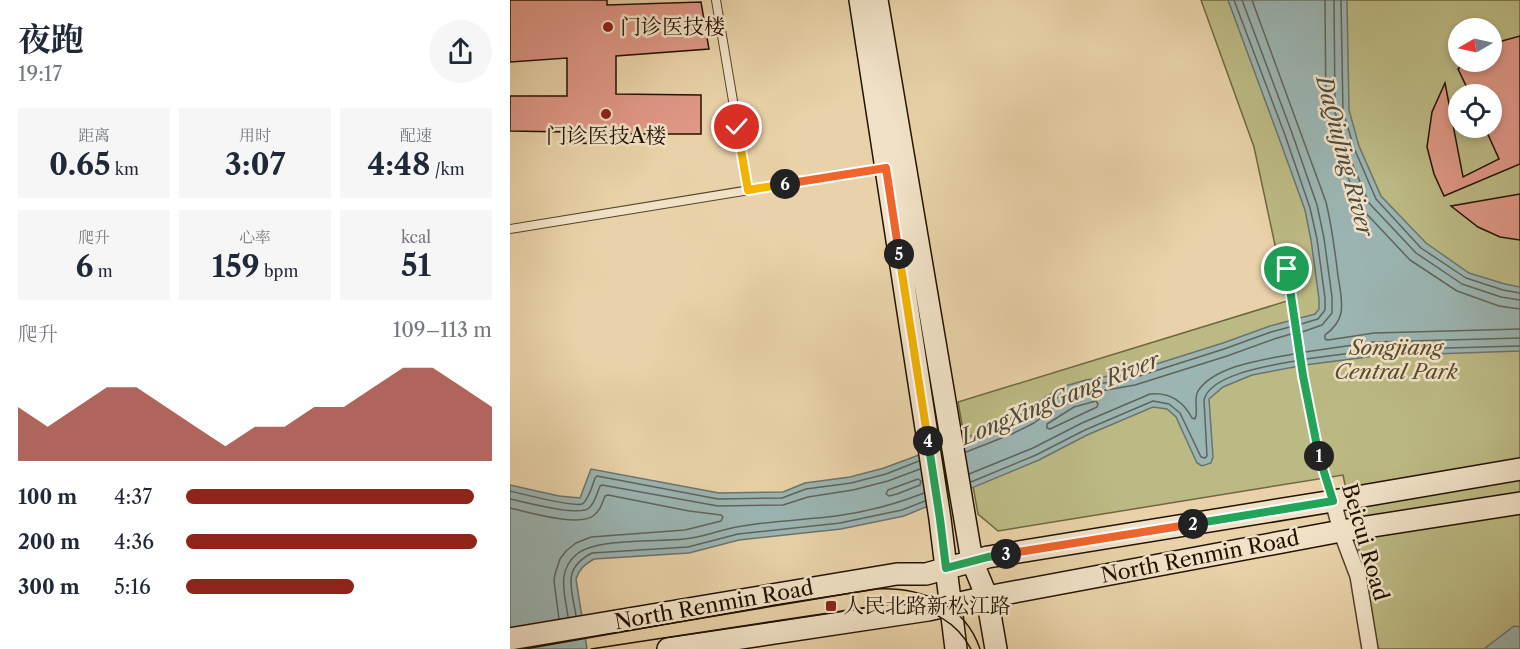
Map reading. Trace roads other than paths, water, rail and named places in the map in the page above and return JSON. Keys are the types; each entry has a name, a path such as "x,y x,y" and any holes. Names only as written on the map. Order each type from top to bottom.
{"main road":[{"path":"860,0 938,503 956,649"},
{"path":"877,0 972,561 987,597 996,649"},
{"name":"North Renmin Road","path":"510,639 897,574 926,574 988,557 1520,469"},
{"name":"North Renmin Road","path":"668,649 919,611 1341,531 1520,503"}],"street":[{"name":"Beicui Road","path":"1333,501 1341,531 1358,576 1370,649"}],"lane":[{"path":"716,0 748,190"},
{"path":"510,229 886,168"},
{"name":"Beicui Road","path":"1287,269 1303,376 1321,465 1333,501"}],"water":[{"path":"1228,0 1347,0 1349,110 1359,146 1381,196 1426,243 1469,273 1520,287 1520,351 1375,356 1252,375 1223,387 1209,399 1213,457 1211,463 1202,466 1197,463 1176,417 1167,409 1153,407 1087,435 1039,460 904,516 841,529 739,540 689,553 594,559 583,567 576,579 587,649 510,649 510,485 559,496 580,498 591,469 719,493 783,492 805,483 850,477 884,468 1005,423 1065,386 1131,372 1270,326 1315,314 1319,309 1319,299 1305,210"},
{"path":"1514,626 1520,627 1520,649 1484,649"}],"tram line":[{"path":"525,649 877,589 910,591 939,601 964,620 980,649"},
{"path":"591,649 895,603 929,612 949,623 965,639 971,649"}],"place":[{"name":"门诊医技楼","path":"608,27"},
{"name":"门诊医技A楼","path":"606,114"},
{"name":"人民北路新松江路","path":"831,606"}],"water label":[{"name":"DaQiuJing River","path":"1345,156"},
{"name":"LongXingGang River","path":"1060,398"}],"park label":[{"name":"Songjiang Central Park","path":"1396,360"}]}
